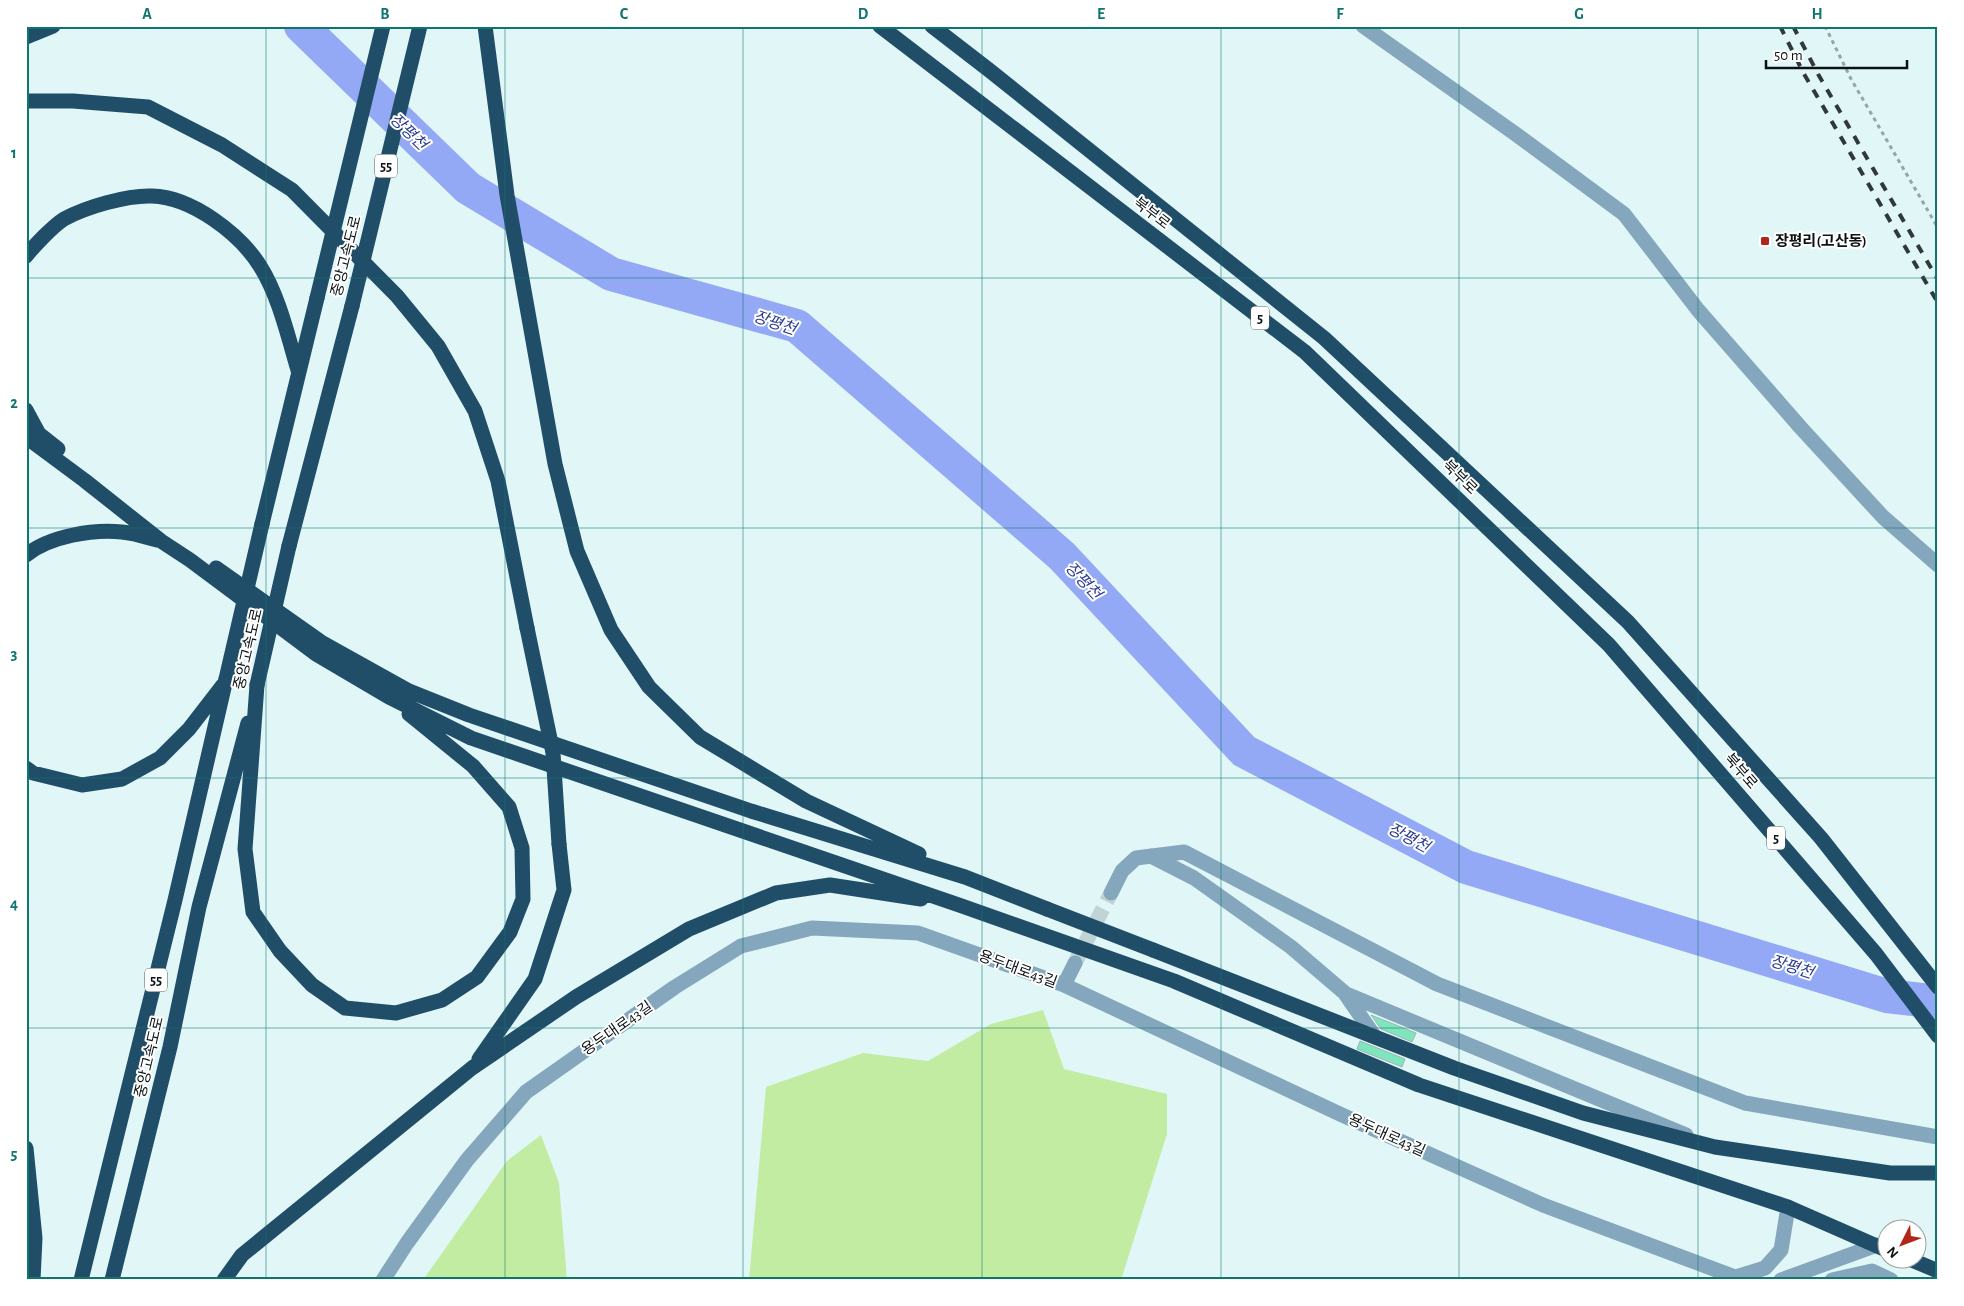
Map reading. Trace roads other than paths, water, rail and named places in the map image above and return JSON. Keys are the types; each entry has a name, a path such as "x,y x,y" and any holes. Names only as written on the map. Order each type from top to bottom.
{"highway":[{"path":"26,37 53,26"},
{"name":"중앙고속도로","path":"81,1280 175,900 298,370 384,26"},
{"name":"중앙고속도로","path":"112,1280 170,1047 199,907 258,685 289,546 352,306 420,26"},
{"path":"485,26 506,195 555,464 577,551 611,630 649,687 700,737 806,801 965,876 1454,1068 1583,1113 1715,1147 1890,1173 1938,1173"},
{"name":"북부로","path":"880,26 1305,352 1609,645 1876,954 1938,1036"},
{"name":"북부로","path":"932,26 1324,338 1628,622 1821,838 1938,987"},
{"path":"26,101 73,101 148,106 222,145 292,190 397,296 438,346 475,411 498,481 553,753 564,890 535,979 472,1068"},
{"path":"26,256 63,220 110,201 152,196 188,204 227,228 260,266 278,304 298,370"},
{"path":"26,410 39,434 186,546 321,642 408,691 469,715 751,811 965,876"},
{"path":"26,438 84,480 161,541 190,560 316,654 389,697 471,738 960,905 1174,981 1419,1085 1788,1206 1876,1245"},
{"path":"26,555 35,548 75,534 122,532 161,541"},
{"path":"26,768 33,773 82,785 122,779 160,758 189,729 226,680"},
{"path":"258,685 245,849 253,912 280,951 312,985 345,1008 396,1013 442,1000 477,977 510,932 523,899 523,882 522,848 509,807 473,766 389,697"},
{"path":"224,1280 242,1255 472,1068 576,997 689,929 776,893 830,885 960,905"},
{"path":"26,1148 35,1238 33,1280"},
{"path":"1926,1266 1938,1271"}],"street":[{"path":"1363,26 1513,132 1624,214 1698,310 1801,428 1883,517 1938,564"},
{"path":"1110,893 1122,871 1136,858 1184,852 1437,984 1746,1104 1938,1137"},
{"path":"1151,856 1194,878 1291,947 1346,994 1375,1037"},
{"name":"용두대로43길","path":"384,1280 407,1243 467,1160 526,1092 675,987 741,946 812,928 918,933 1064,985 1342,1115 1543,1205 1740,1279 1758,1280"},
{"path":"1064,985 1075,963"},
{"path":"1346,994 1715,1147"},
{"path":"1740,1279 1765,1268 1781,1250 1788,1206"},
{"path":"1781,1280 1876,1250"},
{"path":"1832,1280 1872,1271 1891,1280"}],"waterway":[{"name":"장평천","path":"301,26 468,188 611,274 797,326 1062,556 1244,751 1466,867 1887,996 1938,1002"}],"tunnel":[{"path":"1075,963 1111,893"}],"railway":[{"path":"1780,26 1804,74 1938,303"},
{"path":"1793,26 1818,74 1938,280"}],"place":[{"name":"장평리(고산동)","path":"1765,241"}]}
